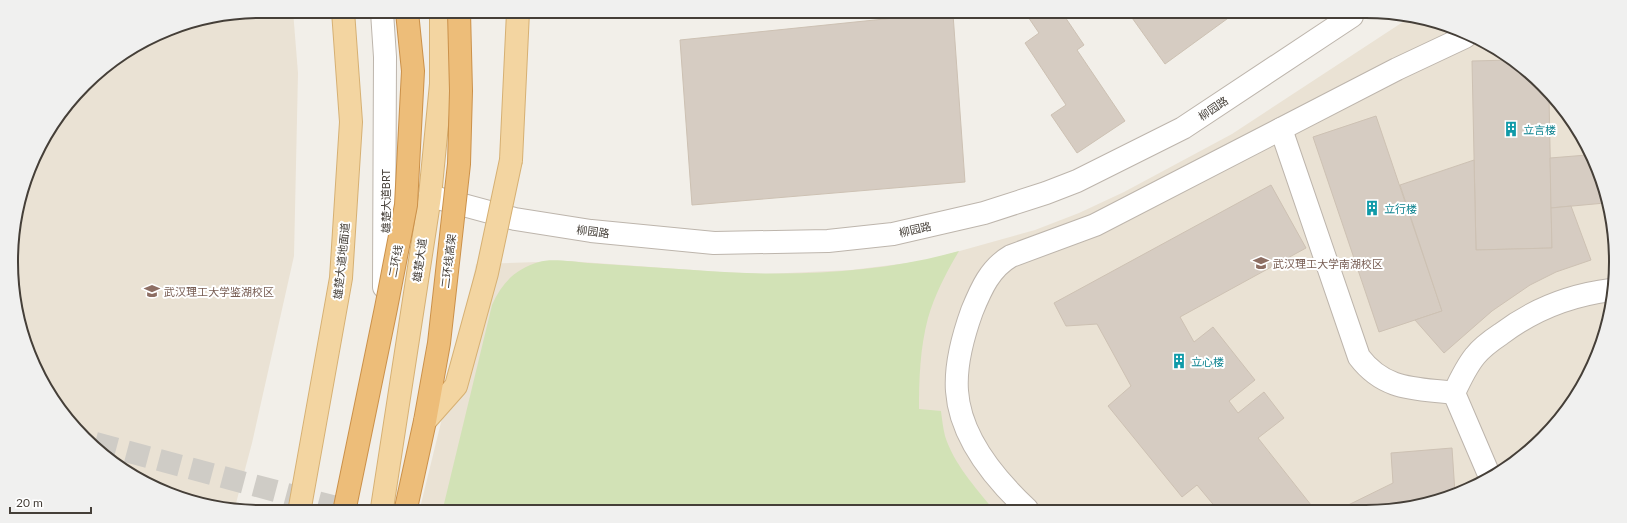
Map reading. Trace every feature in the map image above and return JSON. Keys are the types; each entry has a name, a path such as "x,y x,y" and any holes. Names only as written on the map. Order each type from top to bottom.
{"highway":[{"name":"二环线","path":"345,505 406,205 413,71 408,18"},
{"name":"二环线高架","path":"407,505 426,421 438,343 459,164 461,91 459,18"}],"main road":[{"name":"雄楚大道地面道","path":"300,505 341,278 351,122 344,18"},
{"name":"雄楚大道","path":"382,505 430,196 441,84 441,18"},
{"path":"426,421 456,386 488,273 511,160 518,18"}],"street":[{"name":"雄楚大道BRT","path":"356,505 383,362 385,250 385,80 382,18"},
{"name":"柳园路","path":"430,196 515,219 591,231 714,243 828,241 892,234 984,213 1078,181 1183,128 1349,18"},
{"path":"1023,505 987,464 975,444 961,412 957,392 957,374 961,348 967,325 978,297 994,269 1002,261 1011,256 1095,225 1397,69 1462,38"},
{"path":"1281,129 1359,357 1376,375 1390,383 1454,393"},
{"path":"1488,472 1454,393 1465,369 1476,354 1492,340 1527,316 1561,300 1593,292 1607,290"}],"shaded area":[{"name":"武汉理工大学鉴湖校区","path":"294,18 298,73 294,256 252,443 236,503 198,497 154,480 113,455 89,434 59,397 43,369 31,340 26,325 20,293 18,262 20,230 26,198 31,183 43,154 59,126 89,89 113,68 154,43 198,26 230,20"},
{"name":"武汉理工大学南湖校区","path":"1404,21 1429,26 1473,43 1514,68 1538,89 1568,126 1590,168 1601,198 1607,230 1609,262 1607,293 1601,325 1590,355 1568,397 1538,434 1501,464 1459,486 1429,497 1397,503 1366,505 421,505 446,402 476,264 568,261 766,274 851,270 924,261 1035,230 1079,213 1124,192 1232,134"}],"green space":[{"path":"959,251 941,284 928,318 920,364 919,409 941,411 945,436 959,466 990,505 444,505 492,305 500,290 510,278 530,265 544,261 556,260 727,272 794,273 861,269 927,259"}],"building":[{"path":"894,18 953,18 965,182 692,205 680,40"},
{"path":"1029,18 1066,18 1084,45 1077,50 1125,121 1077,153 1051,115 1066,105 1025,43 1039,33"},
{"path":"1132,18 1228,18 1165,64"},
{"name":"立言楼","path":"1503,60 1526,78 1549,101 1552,248 1476,250 1472,61"},
{"name":"立行楼","path":"1376,116 1442,311 1379,332 1313,137"},
{"path":"1585,155 1596,183 1602,203 1551,208 1550,158"},
{"path":"1474,160 1476,250 1552,248 1551,208 1571,206 1591,260 1556,272 1530,285 1492,311 1444,353 1415,320 1442,311 1400,185"},
{"name":"立心楼","path":"1271,185 1306,248 1180,317 1194,342 1213,327 1255,380 1229,401 1238,413 1264,392 1284,418 1258,438 1311,505 1214,505 1197,485 1182,497 1108,406 1131,386 1097,324 1066,326 1054,303"},
{"path":"1452,448 1455,488 1429,497 1397,503 1348,505 1393,483 1391,453"}],"tunnel":[{"path":"100,444 328,505"}],"place":[{"name":"立言楼","path":"1511,129"},
{"name":"立行楼","path":"1372,208"},
{"name":"武汉理工大学南湖校区","path":"1261,263"},
{"name":"武汉理工大学鉴湖校区","path":"152,291"},
{"name":"立心楼","path":"1179,361"}]}
